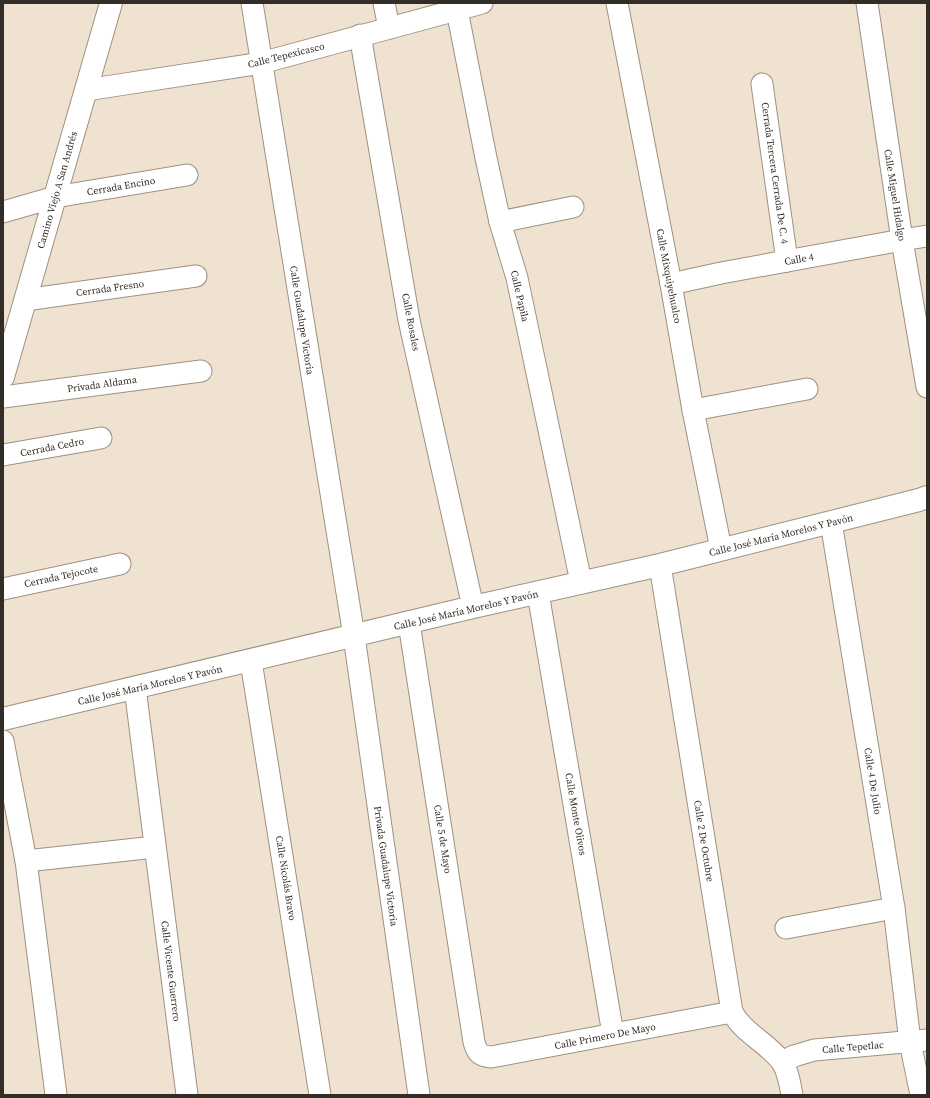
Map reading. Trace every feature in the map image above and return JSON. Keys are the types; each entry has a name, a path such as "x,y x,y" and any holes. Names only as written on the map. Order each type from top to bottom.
{"street":[{"name":"Camino Viejo A San Andrés","path":"3,377 10,333 25,300 111,3"},
{"name":"Calle Guadalupe Victoria","path":"252,3 354,636"},
{"path":"384,3 389,28"},
{"name":"Calle Tepexicasco","path":"86,90 261,63 482,3"},
{"name":"Calle Mixquiyehualco","path":"617,3 671,284 693,410 721,549"},
{"name":"Calle Miguel Hidalgo","path":"867,3 902,240 927,387"},
{"name":"Calle Papila","path":"457,10 486,158 500,222 517,278 581,582"},
{"name":"Calle Rosales","path":"360,35 409,320 473,607"},
{"name":"Cerrada Tercera Cerrada De C. 4","path":"762,84 787,261"},
{"name":"Cerrada Encino","path":"3,212 56,197 187,175"},
{"path":"500,222 573,207"},
{"name":"Calle 4","path":"671,284 721,273 927,236"},
{"name":"Cerrada Fresno","path":"25,300 196,276"},
{"name":"Privada Aldama","path":"3,397 201,371"},
{"path":"693,410 807,389"},
{"name":"Cerrada Cedro","path":"3,455 100,438"},
{"name":"Calle José María Morelos Y Pavón","path":"3,719 473,607 660,565 927,497"},
{"name":"Calle 4 De Julio","path":"831,522 894,908 918,1041 921,1095"},
{"name":"Cerrada Tejocote","path":"3,589 120,564"},
{"name":"Calle 2 De Octubre","path":"660,565 732,1012 736,1020 746,1031 782,1062 786,1070 792,1095"},
{"name":"Calle Monte Olivos","path":"538,593 613,1034"},
{"name":"Calle 5 de Mayo","path":"409,623 474,1042 479,1053"},
{"name":"Privada Guadalupe Victoria","path":"354,636 419,1095"},
{"name":"Calle Nicolás Bravo","path":"251,661 320,1095"},
{"name":"Calle Vicente Guerrero","path":"135,688 187,1095"},
{"path":"3,742 26,861 56,1095"},
{"path":"26,861 155,847"},
{"path":"786,928 894,908"},
{"name":"Calle Primero De Mayo","path":"479,1053 484,1056 491,1057 732,1012"},
{"name":"Calle Tepetlac","path":"782,1062 794,1056 814,1050 918,1041"}]}
